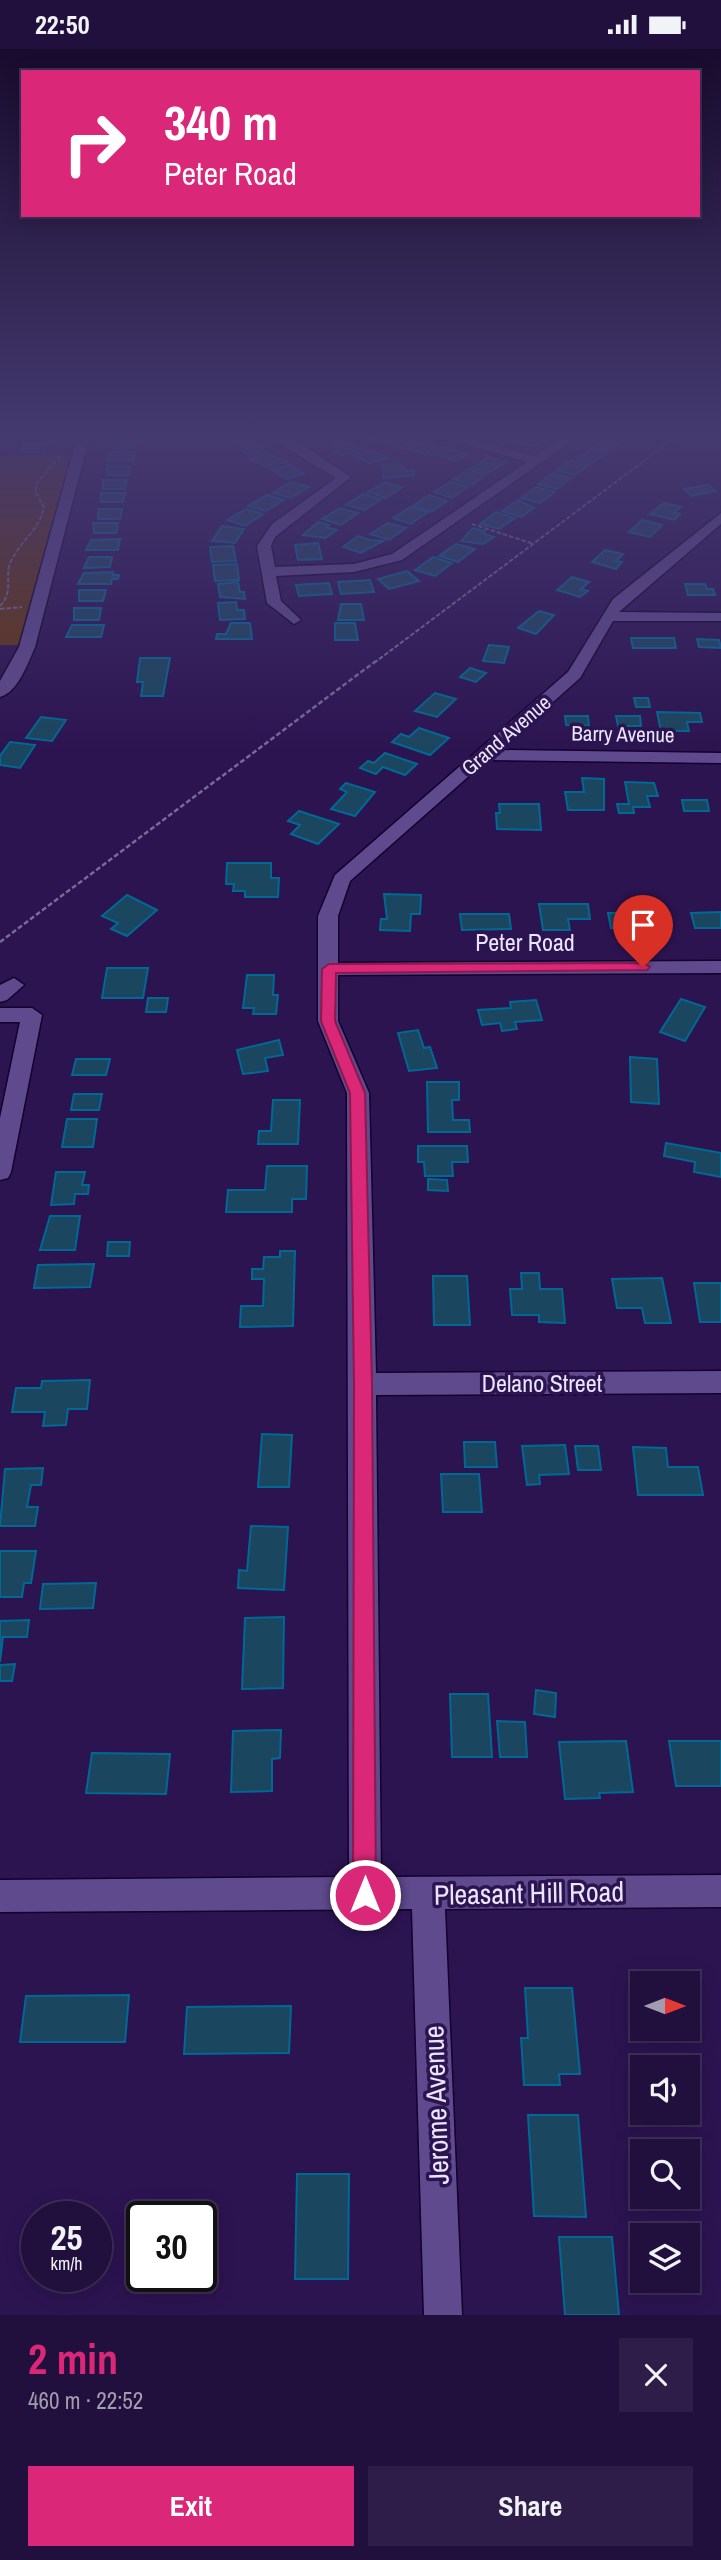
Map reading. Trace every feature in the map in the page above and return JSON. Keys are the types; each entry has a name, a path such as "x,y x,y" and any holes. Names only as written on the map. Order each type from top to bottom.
{"street":[{"path":"0,692 17,670 27,647 56,540"},
{"path":"267,540 264,545 274,603 294,621"},
{"path":"268,572 354,568 379,563 397,557 422,540"},
{"name":"Grand Avenue","path":"329,969 328,916 342,879 574,675 618,601 693,540"},
{"path":"607,616 721,617"},
{"name":"Barry Avenue","path":"483,755 721,758"},
{"name":"Peter Road","path":"329,969 721,967"},
{"path":"329,969 328,1021 358,1093 363,1384 365,1895"},
{"path":"0,1015 32,1015 0,1172"},
{"name":"Delano Street","path":"363,1384 721,1382"},
{"name":"Pleasant Hill Road","path":"0,1896 721,1891"},
{"name":"Jerome Avenue","path":"428,1894 443,2315"}],"path":[{"path":"0,606 5,602 10,587 10,561 27,540"},
{"path":"520,540 534,544"},
{"path":"0,942 540,540"}],"shaded area":[{"path":"0,540 51,540 23,645 0,645"}],"building":[{"path":"91,540 120,540 118,550 86,550"},
{"path":"213,540 237,540 235,543"},
{"path":"353,540 383,541 361,553 343,547"},
{"path":"462,540 490,540 483,544"},
{"path":"318,543 322,559 298,560 295,545"},
{"path":"456,544 475,549 458,562 439,556"},
{"path":"233,546 236,561 212,562 210,547"},
{"path":"605,550 623,554 616,561 622,562 616,569 592,562"},
{"path":"89,557 112,557 110,567 84,568"},
{"path":"433,557 452,563 435,576 415,570"},
{"path":"237,564 239,580 215,581 213,565"},
{"path":"407,571 419,581 389,589 378,579"},
{"path":"113,572 113,575 119,575 118,579 112,579 111,584 78,584 84,573"},
{"path":"572,577 589,582 581,589 588,591 580,597 557,590"},
{"path":"370,580 374,592 341,594 338,582"},
{"path":"238,582 245,599 220,597 218,584"},
{"path":"329,583 332,594 299,596 296,585"},
{"path":"685,584 705,584 707,589 713,589 715,595 688,595"},
{"path":"79,590 106,590 103,601 79,601"},
{"path":"236,602 237,610 244,610 245,619 220,620 218,603"},
{"path":"341,604 361,604 364,620 338,620"},
{"path":"74,608 101,608 99,620 74,620"},
{"path":"539,611 554,615 536,634 518,628"},
{"path":"231,623 250,623 252,639 216,639 217,634 226,634"},
{"path":"335,623 355,623 358,640 335,640"},
{"path":"72,625 104,625 101,637 66,637"},
{"path":"631,638 674,638 676,648 633,648"},
{"path":"697,639 719,640 721,648 699,647"},
{"path":"489,645 509,647 504,663 483,661"},
{"path":"140,658 170,658 163,696 141,696 143,682 137,682"},
{"path":"470,668 486,673 476,682 460,677"},
{"path":"435,693 456,699 437,717 415,711"},
{"path":"634,698 648,698 650,707 636,707"},
{"path":"657,712 700,713 702,722 687,722 689,731 661,731"},
{"path":"565,716 588,716 589,726 566,725"},
{"path":"616,716 640,716 641,726 618,726"},
{"path":"41,717 66,720 52,741 26,738"},
{"path":"419,728 449,738 430,755 392,742 401,734 409,737"},
{"path":"10,742 35,745 20,768 0,765 0,756"},
{"path":"385,753 417,764 405,775 383,767 376,774 360,768 368,761 374,763"},
{"path":"582,778 604,779 604,810 568,810 565,792 584,792"},
{"path":"625,782 654,783 658,796 647,796 650,807 633,807 634,813 619,813 617,804 629,804"},
{"path":"346,783 375,792 355,816 331,809 347,792 340,789"},
{"path":"682,800 707,800 709,811 684,811"},
{"path":"499,804 539,804 541,830 497,829 496,813 500,813"},
{"path":"299,811 339,824 318,844 291,834 300,825 288,821"},
{"path":"227,863 271,863 271,878 279,878 278,897 245,897 245,891 233,891 234,884 226,884"},
{"path":"384,894 421,895 420,914 411,914 410,931 380,930 381,919 387,919"},
{"path":"127,895 157,910 127,936 111,929 118,923 102,916"},
{"path":"539,904 588,904 590,919 568,919 570,930 543,930"},
{"path":"656,912 660,928 611,928 608,913"},
{"path":"721,912 721,928 695,928 691,913"},
{"path":"460,914 509,914 511,929 462,930"},
{"path":"107,968 148,968 143,998 102,998"},
{"path":"247,975 274,975 273,995 278,995 276,1014 253,1014 254,1008 243,1008"},
{"path":"148,998 168,998 166,1012 146,1012"},
{"path":"681,999 705,1007 685,1041 660,1032"},
{"path":"536,1000 542,1020 515,1022 517,1029 502,1031 500,1023 482,1025 478,1010 511,1008 510,1002"},
{"path":"418,1030 424,1048 430,1047 437,1068 409,1071 398,1033"},
{"path":"279,1040 283,1055 265,1058 268,1071 243,1074 237,1050"},
{"path":"630,1057 657,1059 659,1104 631,1102"},
{"path":"76,1059 110,1059 106,1075 72,1075"},
{"path":"427,1082 459,1082 459,1100 452,1100 453,1120 469,1120 470,1132 428,1132"},
{"path":"74,1094 102,1094 99,1110 71,1110"},
{"path":"273,1100 300,1100 298,1144 258,1144 259,1131 271,1131"},
{"path":"67,1119 97,1119 93,1147 62,1147"},
{"path":"666,1143 721,1153 721,1177 694,1172 695,1162 664,1156"},
{"path":"418,1146 467,1146 468,1162 452,1162 453,1176 425,1176 424,1162 418,1162"},
{"path":"267,1166 307,1166 306,1199 292,1199 292,1212 226,1212 228,1190 265,1190"},
{"path":"56,1172 85,1172 82,1185 89,1185 88,1194 75,1194 74,1204 51,1205"},
{"path":"428,1179 447,1180 448,1191 428,1190"},
{"path":"50,1216 80,1216 75,1250 40,1250"},
{"path":"108,1242 130,1242 129,1256 107,1256"},
{"path":"280,1251 295,1251 293,1326 240,1327 241,1306 263,1306 264,1279 252,1279 252,1269 263,1269 264,1257 280,1257"},
{"path":"94,1264 90,1287 34,1288 38,1265"},
{"path":"521,1273 539,1273 540,1289 562,1289 565,1323 539,1322 539,1315 512,1315 510,1289 522,1289"},
{"path":"433,1276 467,1276 470,1325 434,1325"},
{"path":"662,1278 671,1323 645,1323 642,1308 617,1308 612,1279"},
{"path":"694,1283 721,1283 721,1322 700,1322"},
{"path":"90,1380 87,1409 68,1409 66,1425 43,1426 45,1412 12,1412 16,1388 41,1388 42,1381"},
{"path":"262,1434 292,1435 289,1487 258,1487"},
{"path":"464,1442 495,1442 497,1467 465,1467"},
{"path":"565,1445 569,1474 539,1475 540,1484 527,1485 522,1446"},
{"path":"575,1446 598,1446 601,1470 578,1470"},
{"path":"633,1447 666,1448 668,1467 698,1467 703,1495 638,1495"},
{"path":"43,1468 41,1485 31,1485 27,1507 38,1507 35,1526 0,1526 5,1469"},
{"path":"441,1474 479,1474 482,1512 443,1512"},
{"path":"251,1526 288,1527 284,1590 238,1588 239,1570 247,1571"},
{"path":"0,1551 36,1551 31,1583 24,1583 22,1597 0,1597"},
{"path":"96,1583 93,1608 40,1609 43,1584"},
{"path":"284,1617 283,1688 242,1689 245,1618"},
{"path":"29,1620 27,1637 3,1637 0,1662 0,1621"},
{"path":"15,1664 12,1681 0,1681 0,1665"},
{"path":"536,1690 556,1693 555,1717 534,1714"},
{"path":"450,1694 488,1694 492,1757 452,1757"},
{"path":"497,1721 525,1722 527,1757 500,1757"},
{"path":"281,1730 280,1758 272,1759 272,1791 231,1792 233,1731"},
{"path":"626,1741 633,1792 599,1793 600,1798 565,1799 559,1742"},
{"path":"669,1741 721,1741 721,1786 676,1786"},
{"path":"92,1753 170,1754 166,1794 86,1793"},
{"path":"525,1988 572,1988 580,2074 559,2074 560,2085 524,2085 521,2038 528,2038"},
{"path":"129,1995 125,2042 20,2042 26,1996"},
{"path":"291,2006 289,2053 184,2054 187,2007"},
{"path":"528,2115 578,2115 586,2217 534,2216"},
{"path":"297,2174 349,2174 348,2279 295,2279"},
{"path":"559,2237 612,2237 619,2315 565,2315"}],"route":[{"path":"365,1895 363,1384 358,1093 328,1021 329,969 643,967"}]}
